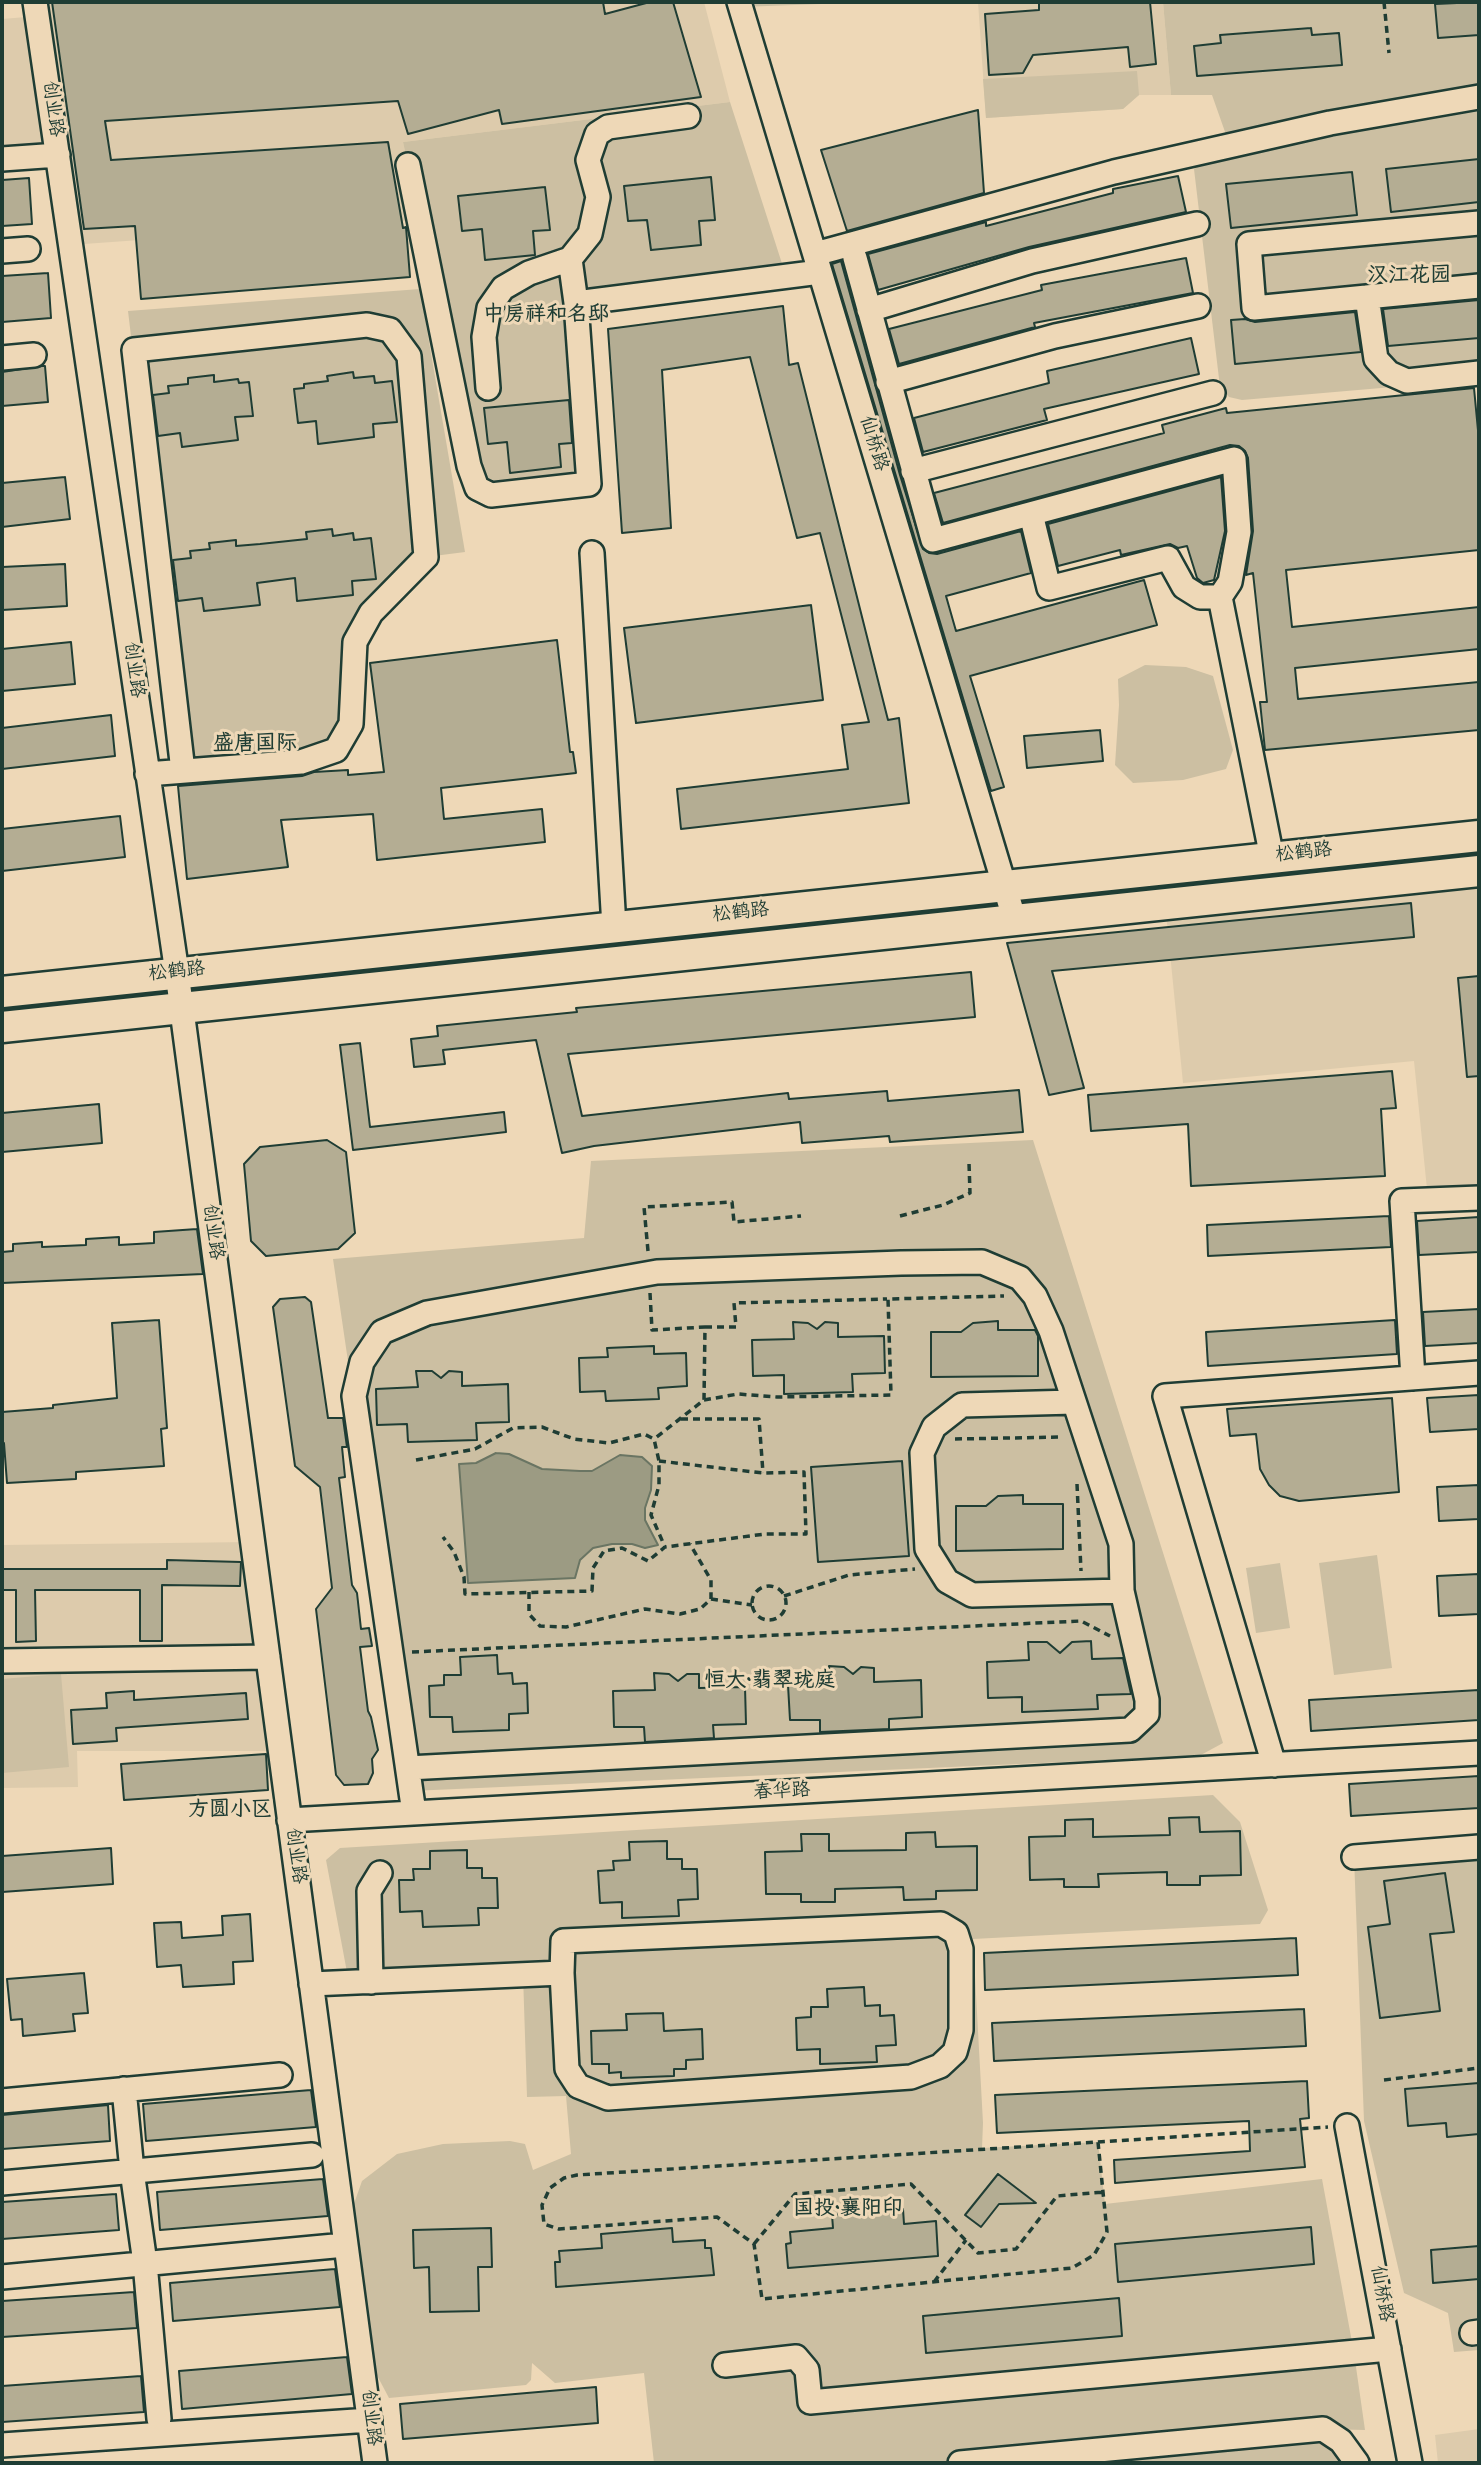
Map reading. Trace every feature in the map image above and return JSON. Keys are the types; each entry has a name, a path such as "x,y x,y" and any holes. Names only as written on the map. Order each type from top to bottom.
{"main road":[{"name":"松鹤路","path":"2,992 1474,835"},
{"name":"松鹤路","path":"2,1027 1479,871"}],"street":[{"name":"创业路","path":"35,2 177,973 375,2463"},
{"name":"仙桥路","path":"739,2 1015,921"},
{"path":"576,303 817,263 1114,172 1329,123 1479,97"},
{"path":"488,388 484,337 489,308 503,288 529,273 570,259 590,234 598,197 588,160 597,134 608,127 688,116"},
{"path":"2,159 58,155"},
{"path":"408,165 469,466 477,488 491,495 589,484 576,303 570,259"},
{"path":"1479,223 1249,244 1254,307 1479,286"},
{"path":"869,310 1032,261 1197,224"},
{"path":"2,251 28,249"},
{"path":"855,258 933,541 1234,459 1239,532 1230,582 1220,597 1272,858"},
{"path":"1367,297 1376,359 1389,373 1407,381 1479,373"},
{"path":"888,382 1055,336 1198,306"},
{"path":"148,774 301,762 336,750 351,724 355,642 371,613 426,557 409,356 390,330 367,325 134,350 183,771"},
{"path":"2,358 34,355"},
{"path":"913,471 1213,393"},
{"path":"1031,514 1049,588 1168,558 1184,587 1200,597 1220,597"},
{"path":"592,552 614,927"},
{"path":"1413,1378 1402,1201 1479,1198"},
{"path":"408,1768 1130,1730 1147,1714 1147,1700 1122,1591 1121,1544 1051,1331 1035,1296 1020,1278 982,1262 649,1273 427,1313 382,1332 362,1362 354,1396 393,1653 408,1768 415,1813"},
{"path":"1479,1373 1164,1396 1274,1765 1479,1753"},
{"path":"1074,1402 962,1405 934,1427 922,1453 928,1549 947,1581 972,1595 1122,1591"},
{"path":"2,1661 268,1657"},
{"name":"春华路","path":"289,1820 1274,1765"},
{"path":"1354,1857 1479,1847"},
{"path":"371,1982 369,1891 380,1872"},
{"path":"941,1924 956,1933 961,1949 961,2030 955,2052 940,2066 911,2077 608,2098 578,2086 567,2069 562,1973 563,1941 941,1924"},
{"path":"311,1984 562,1973"},
{"path":"2,2101 280,2075"},
{"path":"124,2089 145,2263 159,2419"},
{"name":"仙桥路","path":"1347,2126 1410,2463"},
{"path":"2,2183 312,2154"},
{"path":"2,2277 345,2245"},
{"path":"725,2365 796,2357 807,2370 810,2402 1390,2350"},
{"path":"2,2445 370,2420"},
{"path":"960,2463 1323,2429 1341,2441 1357,2463"}],"path":[{"path":"1384,2 1389,53"},
{"path":"900,1216 943,1205 970,1193 969,1163"},
{"path":"801,1216 734,1222 732,1202 644,1207 652,1330 736,1327 734,1303 1035,1296"},
{"path":"654,1439 704,1400 738,1394 777,1397 891,1395 888,1299"},
{"path":"704,1400 705,1327"},
{"path":"679,1419 759,1419 763,1473"},
{"path":"416,1460 475,1449 513,1428 542,1427 574,1439 609,1443 644,1434 654,1439"},
{"path":"928,1440 1062,1437"},
{"path":"654,1439 659,1461 659,1485 652,1516 665,1547"},
{"path":"443,1537 454,1552 464,1577 465,1594 592,1591 593,1568 604,1551 622,1548 648,1561 665,1547 765,1534 806,1534 804,1472 763,1473 659,1461"},
{"path":"1076,1473 1082,1592"},
{"path":"690,1544 710,1580 711,1599"},
{"path":"784,1596 849,1575 938,1566"},
{"path":"772,1586 784,1596 785,1607 774,1619 762,1618 752,1605 754,1595 762,1588 772,1586"},
{"path":"529,1592 529,1614 540,1626 566,1627 645,1609 680,1614 700,1609 711,1599"},
{"path":"711,1599 752,1605"},
{"path":"393,1653 1081,1621 1135,1649"},
{"path":"1384,2080 1479,2068"},
{"path":"1098,2141 1107,2232 1094,2255 1072,2268 762,2299 754,2244 717,2217 559,2229 544,2224 542,2205 550,2188 564,2178 577,2175 1098,2141 1347,2126"},
{"path":"754,2244 795,2194 911,2184 978,2253 1016,2249 1057,2196 1103,2192"},
{"path":"934,2281 966,2240"}],"shaded area":[{"path":"48,2 704,2 730,102 403,142 419,220 84,244"},
{"path":"739,2 875,2 740,7"},
{"path":"978,2 1163,2 1171,95 1139,95 1123,109 986,118"},
{"path":"1163,2 1479,2 1479,97 1230,146 1212,95 1171,95"},
{"path":"38,16 58,155 2,159 2,19"},
{"path":"1137,71 1139,95 1123,109 986,118 983,79"},
{"path":"730,102 786,276 577,303 589,484 491,495 469,466 403,142"},
{"path":"1479,110 1479,383 1474,380 1242,400 1229,397 1220,387 1194,169 1212,156 1345,129"},
{"path":"420,289 465,552 426,557 371,613 336,750 183,771 128,311"},
{"path":"1145,665 1186,667 1213,676 1233,750 1226,769 1183,780 1133,783 1115,765 1118,679"},
{"path":"1479,884 1479,1184 1427,1189 1414,1061 1183,1083 1166,913"},
{"path":"1033,1140 1223,1743 1199,1756 411,1791 333,1259 584,1238 591,1161"},
{"path":"496,1453 509,1454 542,1469 580,1471 592,1471 620,1455 642,1457 652,1466 645,1520 658,1545 645,1548 632,1544 612,1544 593,1548 580,1560 575,1578 468,1583 459,1464 476,1463"},
{"path":"252,1542 280,1751 77,1751 78,1787 2,1788 2,1545"},
{"path":"1377,1555 1392,1668 1334,1675 1319,1563"},
{"path":"1280,1563 1290,1628 1256,1633 1246,1568"},
{"path":"61,1674 69,1767 2,1773 2,1679"},
{"path":"1213,1795 1240,1822 1268,1910 1260,1924 973,1939 982,2148 1098,2142 1105,2204 1322,2179 1354,2353 1365,2430 1325,2429 1357,2463 654,2463 644,2373 555,2383 532,2363 531,2380 526,2385 389,2398 372,2366 349,2218 362,2181 397,2154 443,2144 510,2141 525,2144 533,2170 571,2154 566,2096 527,2097 523,1975 349,1983 326,1860 340,1848"},
{"path":"1479,1847 1479,2350 1454,2352 1448,2313 1404,2293 1364,2121 1354,1857"},
{"path":"1479,2429 1479,2463 1438,2463 1435,2435"}],"building":[{"path":"52,2 603,2 605,14 650,2 673,2 701,97 502,124 499,110 408,134 398,101 105,121 111,160 388,142 403,228 406,227 410,277 141,299 135,226 84,229"},
{"path":"1039,2 1150,2 1156,64 1130,67 1128,47 1033,55 1023,73 989,75 985,14 1039,10"},
{"path":"1479,2 1479,35 1438,38 1435,4"},
{"path":"1311,28 1312,35 1339,33 1342,65 1197,76 1194,46 1221,43 1220,35"},
{"path":"978,110 984,193 847,231 821,150"},
{"path":"1479,159 1479,202 1391,212 1386,169"},
{"path":"1352,172 1357,215 1231,228 1226,184"},
{"path":"1178,176 1186,212 1029,247 878,290 868,254 986,222 986,226 1113,193 1113,189"},
{"path":"711,177 715,220 699,221 701,245 651,250 647,220 628,221 624,186"},
{"path":"29,178 32,224 2,226 2,180"},
{"path":"545,187 550,230 533,231 535,255 485,260 482,229 462,231 458,196"},
{"path":"1186,258 1193,293 1034,323 1035,327 899,364 889,329 1042,290 1041,285"},
{"path":"841,261 923,549 937,554 1021,531 1031,573 946,596 956,631 1144,580 1157,625 970,676 1004,787 991,791 832,264"},
{"path":"48,273 51,318 2,322 2,276"},
{"path":"1479,300 1479,338 1388,346 1383,309"},
{"path":"783,306 789,365 798,363 888,720 899,718 909,803 681,829 677,789 848,769 842,725 869,722 820,533 797,538 750,357 662,370 671,528 622,533 608,329"},
{"path":"1355,312 1361,352 1235,364 1231,320 1245,319 1255,322"},
{"path":"1191,338 1199,374 1044,409 1047,420 923,452 914,418 1049,383 1047,371"},
{"path":"45,366 48,402 2,406 2,372"},
{"path":"353,372 354,378 374,376 375,383 392,381 397,422 373,424 374,437 318,444 316,421 298,423 294,389 304,388 304,384 328,381 327,376"},
{"path":"214,375 214,382 238,379 239,383 249,382 253,416 235,417 238,440 182,447 180,433 158,436 153,395 169,393 168,386 188,384 188,378"},
{"path":"1474,388 1479,441 1479,550 1286,570 1292,627 1479,607 1479,649 1295,668 1298,699 1479,682 1479,730 1265,750 1260,702 1267,702 1253,573 1246,575 1253,531 1248,458 1239,446 1230,445 943,523 934,493 1164,433 1162,425 1226,408 1227,413"},
{"path":"569,400 572,443 559,444 561,467 510,473 507,442 488,444 484,408"},
{"path":"65,477 70,519 2,527 2,483"},
{"path":"1221,477 1225,531 1214,580 1203,583 1197,578 1187,546 1178,548 1170,544 1121,555 1120,550 1058,566 1048,524"},
{"path":"332,529 333,536 353,533 354,540 371,538 376,579 352,581 353,595 297,601 295,578 257,583 260,605 204,611 202,598 178,601 173,560 191,558 190,551 210,549 209,543 236,540 236,546 307,539 306,532"},
{"path":"65,564 67,606 2,610 2,567"},
{"path":"811,605 823,700 636,723 624,628"},
{"path":"557,640 570,752 573,752 576,773 441,788 444,819 542,809 545,842 377,860 373,814 281,820 288,867 187,879 178,786 302,776 314,772 348,770 348,775 384,772 370,663"},
{"path":"71,642 75,684 2,691 2,649"},
{"path":"111,715 115,756 2,769 2,728"},
{"path":"1100,730 1103,761 1027,768 1024,736"},
{"path":"120,816 125,857 2,871 2,829"},
{"path":"1411,903 1414,937 1052,971 1084,1088 1049,1095 1007,943"},
{"path":"971,972 975,1017 568,1054 582,1116 788,1093 789,1099 887,1091 888,1101 1019,1090 1023,1132 890,1142 889,1136 802,1143 800,1122 594,1146 562,1153 536,1040 443,1050 445,1064 414,1067 411,1039 438,1036 437,1026 577,1012 576,1008"},
{"path":"1479,976 1479,1076 1467,1077 1458,978"},
{"path":"360,1043 370,1127 504,1112 506,1132 353,1150 340,1045"},
{"path":"1392,1071 1396,1108 1381,1109 1385,1176 1191,1186 1188,1124 1091,1131 1088,1095"},
{"path":"99,1104 102,1143 2,1152 2,1113"},
{"path":"327,1140 346,1152 355,1233 338,1249 266,1256 251,1241 244,1164 260,1147"},
{"path":"1389,1216 1391,1247 1208,1256 1207,1225"},
{"path":"1479,1217 1479,1252 1419,1255 1417,1221"},
{"path":"197,1229 203,1274 2,1283 2,1252 13,1251 13,1244 42,1242 42,1247 86,1245 86,1239 119,1237 119,1245 154,1243 154,1232"},
{"path":"305,1297 311,1302 328,1418 343,1418 347,1447 342,1447 345,1477 339,1478 352,1585 357,1593 361,1629 369,1628 372,1646 360,1647 368,1711 378,1750 372,1759 373,1773 368,1784 344,1785 336,1775 316,1609 332,1588 320,1487 295,1466 273,1307 280,1299"},
{"path":"1479,1309 1479,1343 1425,1346 1423,1312"},
{"path":"159,1320 167,1428 161,1429 164,1466 76,1472 76,1479 7,1483 2,1443 2,1412 53,1408 53,1405 117,1398 112,1323"},
{"path":"1395,1320 1397,1354 1208,1366 1206,1332"},
{"path":"998,1321 998,1330 1035,1330 1038,1336 1038,1376 931,1377 931,1332 961,1332 973,1323"},
{"path":"793,1322 808,1323 817,1329 825,1322 838,1323 838,1337 884,1336 885,1373 852,1374 853,1392 784,1394 784,1375 753,1376 752,1340 794,1339"},
{"path":"654,1346 654,1354 686,1353 687,1386 658,1388 659,1399 606,1401 605,1391 580,1392 579,1358 608,1357 607,1348"},
{"path":"416,1371 432,1371 441,1378 449,1371 462,1372 462,1386 508,1384 509,1422 476,1423 477,1440 408,1442 407,1424 377,1425 376,1389 418,1387"},
{"path":"1479,1395 1479,1429 1430,1432 1427,1398"},
{"path":"1392,1398 1399,1492 1299,1501 1280,1496 1269,1485 1260,1469 1256,1434 1230,1436 1227,1409"},
{"path":"902,1461 909,1556 818,1562 811,1467"},
{"path":"1479,1485 1479,1519 1439,1521 1437,1487"},
{"path":"1023,1495 1023,1504 1063,1504 1063,1549 956,1551 956,1506 986,1506 998,1496"},
{"path":"167,1560 241,1562 240,1586 162,1585 162,1641 140,1641 140,1590 35,1590 36,1641 16,1642 16,1590 2,1590 2,1569 167,1569"},
{"path":"1479,1574 1479,1614 1439,1616 1437,1576"},
{"path":"1091,1641 1092,1659 1123,1658 1131,1694 1097,1695 1098,1709 1022,1712 1022,1697 988,1698 987,1662 1029,1660 1028,1642 1047,1642 1060,1653 1072,1642"},
{"path":"497,1655 498,1674 512,1673 513,1684 527,1683 528,1713 509,1714 509,1730 453,1732 452,1717 430,1717 429,1686 444,1685 444,1675 461,1675 460,1657"},
{"path":"829,1666 844,1667 853,1674 861,1667 874,1668 874,1682 921,1680 922,1717 889,1719 889,1729 820,1732 820,1720 790,1720 788,1685 830,1683"},
{"path":"654,1673 669,1674 678,1681 687,1674 699,1674 699,1688 745,1687 746,1724 713,1725 714,1738 645,1742 644,1727 614,1727 613,1691 655,1690"},
{"path":"1479,1690 1479,1720 1311,1731 1309,1700"},
{"path":"134,1691 134,1700 246,1693 248,1719 116,1728 117,1741 73,1744 71,1710 107,1708 106,1693"},
{"path":"266,1754 268,1790 124,1800 121,1764"},
{"path":"1479,1776 1479,1808 1351,1816 1349,1784"},
{"path":"1199,1817 1200,1832 1240,1831 1241,1875 1200,1876 1200,1885 1167,1885 1167,1872 1098,1874 1099,1887 1064,1887 1064,1879 1030,1880 1029,1837 1065,1836 1065,1820 1093,1819 1093,1837 1170,1835 1169,1818"},
{"path":"935,1832 936,1847 977,1846 977,1890 936,1891 936,1899 904,1900 903,1887 835,1889 835,1902 801,1902 801,1894 766,1894 765,1852 802,1851 801,1834 829,1834 829,1851 906,1850 906,1833"},
{"path":"667,1841 667,1859 682,1859 682,1869 697,1869 698,1899 678,1900 679,1916 622,1918 622,1902 600,1903 598,1871 614,1870 613,1861 630,1860 629,1842"},
{"path":"111,1848 113,1884 2,1892 2,1856"},
{"path":"467,1850 467,1868 482,1868 482,1878 497,1878 498,1908 478,1908 479,1925 423,1927 422,1911 400,1912 399,1880 414,1880 413,1869 430,1869 430,1851"},
{"path":"1445,1873 1454,1932 1430,1934 1440,2011 1380,2018 1368,1927 1390,1924 1384,1881"},
{"path":"250,1914 253,1961 233,1962 234,1984 183,1987 181,1965 157,1967 154,1923 181,1922 182,1938 223,1935 222,1916"},
{"path":"1296,1938 1298,1975 985,1990 984,1953"},
{"path":"84,1973 88,2013 73,2014 75,2031 23,2036 22,2019 11,2020 7,1979"},
{"path":"864,1987 865,2006 880,2005 880,2016 894,2015 896,2045 876,2046 877,2062 820,2064 820,2049 797,2050 796,2018 811,2017 811,2007 828,2007 827,1989"},
{"path":"1304,2009 1306,2046 994,2061 992,2023"},
{"path":"663,2013 664,2031 702,2029 703,2059 686,2060 686,2069 674,2069 674,2076 621,2078 621,2072 609,2073 609,2064 592,2064 591,2031 627,2030 626,2014"},
{"path":"1307,2081 1309,2118 1300,2119 1305,2167 1115,2183 1114,2160 1250,2151 1249,2121 997,2133 995,2095"},
{"path":"1479,2083 1479,2134 1447,2137 1446,2123 1408,2126 1405,2089"},
{"path":"311,2090 316,2127 146,2141 143,2104"},
{"path":"108,2105 110,2141 2,2149 2,2115"},
{"path":"998,2174 1036,2203 999,2204 981,2227 965,2215"},
{"path":"323,2179 328,2216 160,2230 157,2192"},
{"path":"116,2194 119,2230 2,2239 2,2202"},
{"path":"903,2209 904,2224 936,2221 938,2256 788,2268 786,2244 791,2243 790,2232 833,2228 832,2215"},
{"path":"1311,2227 1314,2264 1118,2282 1115,2244"},
{"path":"491,2228 492,2267 478,2267 479,2311 430,2312 429,2267 414,2268 413,2230"},
{"path":"672,2228 673,2242 705,2240 705,2248 711,2248 714,2275 556,2287 555,2262 560,2262 559,2251 602,2248 601,2234"},
{"path":"1479,2246 1479,2279 1433,2283 1431,2250"},
{"path":"335,2269 340,2307 173,2321 170,2283"},
{"path":"134,2292 137,2328 2,2337 2,2301"},
{"path":"1119,2298 1122,2336 926,2353 923,2316"},
{"path":"347,2357 352,2394 182,2409 179,2371"},
{"path":"141,2376 144,2412 2,2422 2,2386"},
{"path":"596,2387 598,2423 403,2439 400,2404"}],"district":[{"name":"汉江花园","path":"1409,277"},
{"name":"中房祥和名邸","path":"546,316"},
{"name":"盛唐国际","path":"255,745"},
{"name":"恒大·翡翠珑庭","path":"770,1682"},
{"name":"方圆小区","path":"230,1811"},
{"name":"国投·襄阳印","path":"848,2210"}]}
